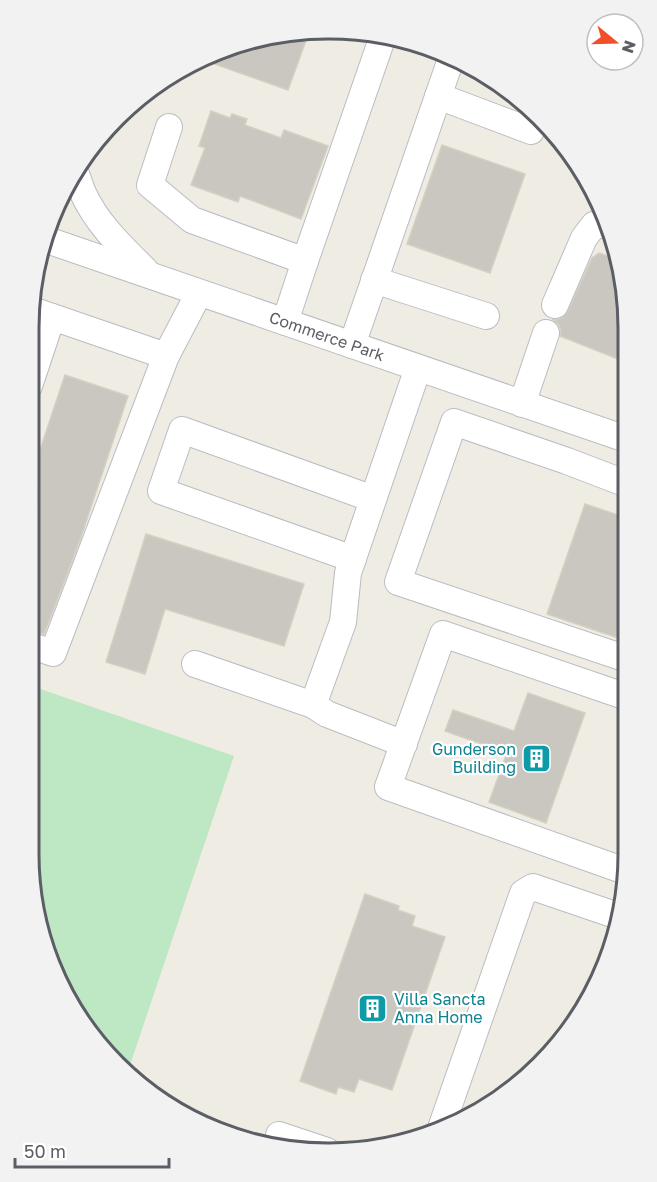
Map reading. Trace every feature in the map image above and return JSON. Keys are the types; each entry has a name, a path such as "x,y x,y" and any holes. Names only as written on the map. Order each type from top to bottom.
{"street":[{"path":"285,322 380,44"},
{"path":"352,345 449,65"},
{"path":"438,96 531,131 533,124"},
{"path":"170,127 150,185 192,220 305,261"},
{"name":"Commerce Park","path":"79,182 83,194 101,223 153,277 618,436"},
{"path":"555,305 584,238 594,225 599,225"},
{"path":"52,242 153,277"},
{"path":"374,280 486,316"},
{"path":"39,648 53,653 166,356 199,293"},
{"path":"41,313 166,356"},
{"path":"522,404 546,333"},
{"path":"313,705 343,622 348,573 418,368"},
{"path":"466,384 398,582 618,656"},
{"path":"454,422 618,481"},
{"path":"567,461 580,423"},
{"path":"353,558 161,491 182,430 373,499"},
{"path":"617,868 388,787 443,634 618,694"},
{"path":"195,664 313,705 327,714 404,744"},
{"path":"444,1119 523,893 533,886 611,914"},
{"path":"279,1135 298,1141"}],"green space":[{"path":"39,688 234,756 130,1064 99,1030 78,998 61,964 49,928 41,891 39,854"}],"building":[{"path":"306,40 288,90 213,63 254,49"},
{"path":"211,111 230,118 232,114 247,119 245,125 281,138 284,130 328,146 301,219 240,196 238,202 191,185 205,148 199,146"},
{"path":"442,145 525,174 490,273 407,244"},
{"path":"599,253 609,256 616,291 618,359 560,336 561,330 552,319 557,320 563,317 568,311 592,258"},
{"path":"65,375 128,396 80,540 44,634 39,633 39,453"},
{"path":"585,504 618,515 618,638 547,614"},
{"path":"146,534 304,584 284,646 165,609 145,674 106,662"},
{"name":"Gunderson Building","path":"528,693 585,713 546,823 489,802 507,753 445,731 453,710 514,731"},
{"name":"Villa Sancta Anna Home","path":"365,894 399,906 398,910 415,916 412,926 445,937 392,1090 359,1079 354,1092 338,1087 336,1094 300,1081"}],"place":[{"name":"Gunderson Building","path":"537,758"},
{"name":"Villa Sancta Anna Home","path":"373,1008"}]}
